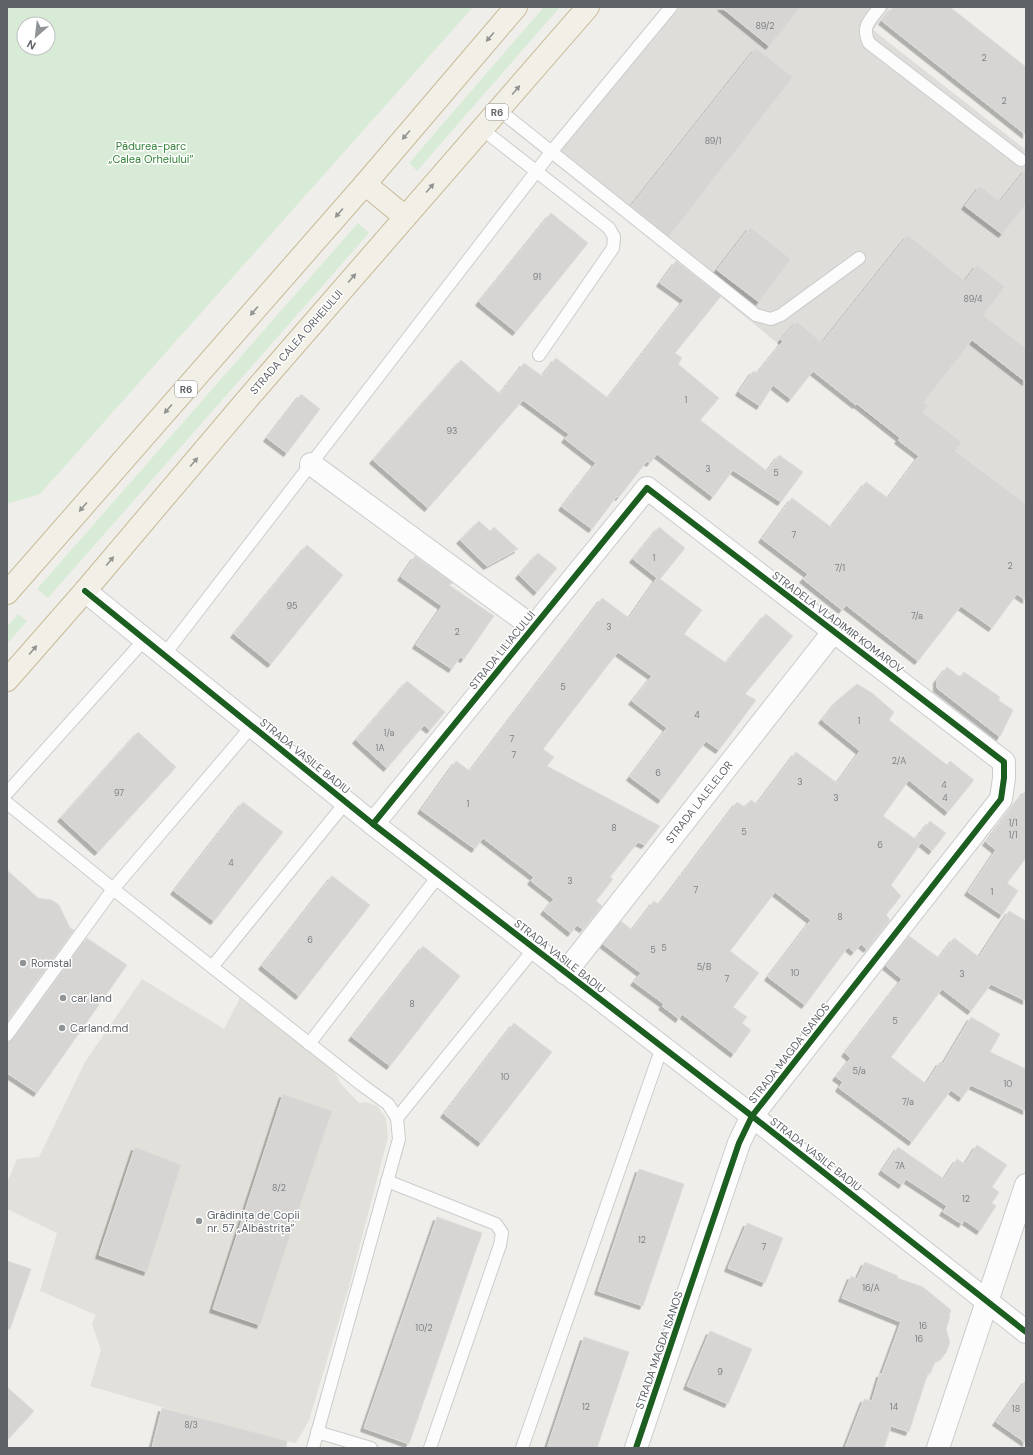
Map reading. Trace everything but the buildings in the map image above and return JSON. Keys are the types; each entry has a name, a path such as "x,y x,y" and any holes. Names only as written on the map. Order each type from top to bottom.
{"highway":[{"name":"R6","path":"7,593 365,184 516,7"},
{"name":"STRADA CALEA ORHEIULUI","path":"7,680 85,591 250,396 588,7"},
{"path":"365,184 405,217"}],"street":[{"path":"311,464 533,627"},
{"name":"STRADA LILIACULUI","path":"372,824 646,488"},
{"name":"STRADELA VLADIMIR KOMAROV","path":"646,488 1004,762 1004,778"},
{"name":"STRADA VASILE BADIU","path":"85,591 372,824 752,1116 1026,1332"},
{"name":"STRADA LALELELOR","path":"565,973 834,631"},
{"name":"STRADA MAGDA ISANOS","path":"636,1448 739,1143 752,1116 1001,799 1004,778"},
{"path":"938,1448 1026,1185"}],"lane":[{"path":"164,654 552,151 670,7"},
{"path":"880,7 865,29 869,43 1021,160"},
{"path":"499,110 756,315 771,319 781,315 859,258"},
{"path":"482,129 609,228 614,237 613,248 539,355"},
{"path":"7,793 145,639"},
{"path":"7,1035 112,889 252,726"},
{"path":"212,967 346,802"},
{"path":"7,803 112,889 309,1044 388,1104 397,1118 399,1139 312,1448"},
{"path":"309,1044 439,875"},
{"path":"397,1118 534,949"},
{"path":"522,1448 662,1047"},
{"path":"387,1181 496,1224 502,1233 500,1245 430,1448"},
{"path":"317,1432 371,1448"}],"shaded area":[{"path":"680,7 890,7 873,30 1026,150 1026,540 771,338 554,159"},
{"name":"Grădinița de Copii nr. 57 „Albăstrița”","path":"142,979 224,1029 240,998 334,1071 340,1083 359,1103 366,1102 377,1106 386,1118 388,1137 349,1287 309,1420 296,1443 275,1440 90,1386 101,1350 92,1324 96,1315 40,1291 57,1233 7,1209 7,1183 17,1159 39,1157 85,1062"}],"green space":[{"name":"Pădurea-parc „Calea Orheiului”","path":"7,7 473,7 40,494 7,504"},
{"path":"544,7 560,7 417,171 409,163"},
{"path":"358,223 369,233 48,598 37,589"},
{"path":"18,614 27,621 7,644 7,627"}],"cycle path":[{"path":"373,824 647,488 1004,762 1004,778 1001,799 752,1116 739,1143 636,1448"},
{"path":"85,591 373,824 752,1116 1026,1332"}],"place":[{"name":"Romstal","path":"23,963"},
{"name":"car land","path":"63,998"},
{"name":"Carland.md","path":"62,1028"},
{"name":"Grădinița de Copii nr. 57 „Albăstrița”","path":"199,1221"}]}
